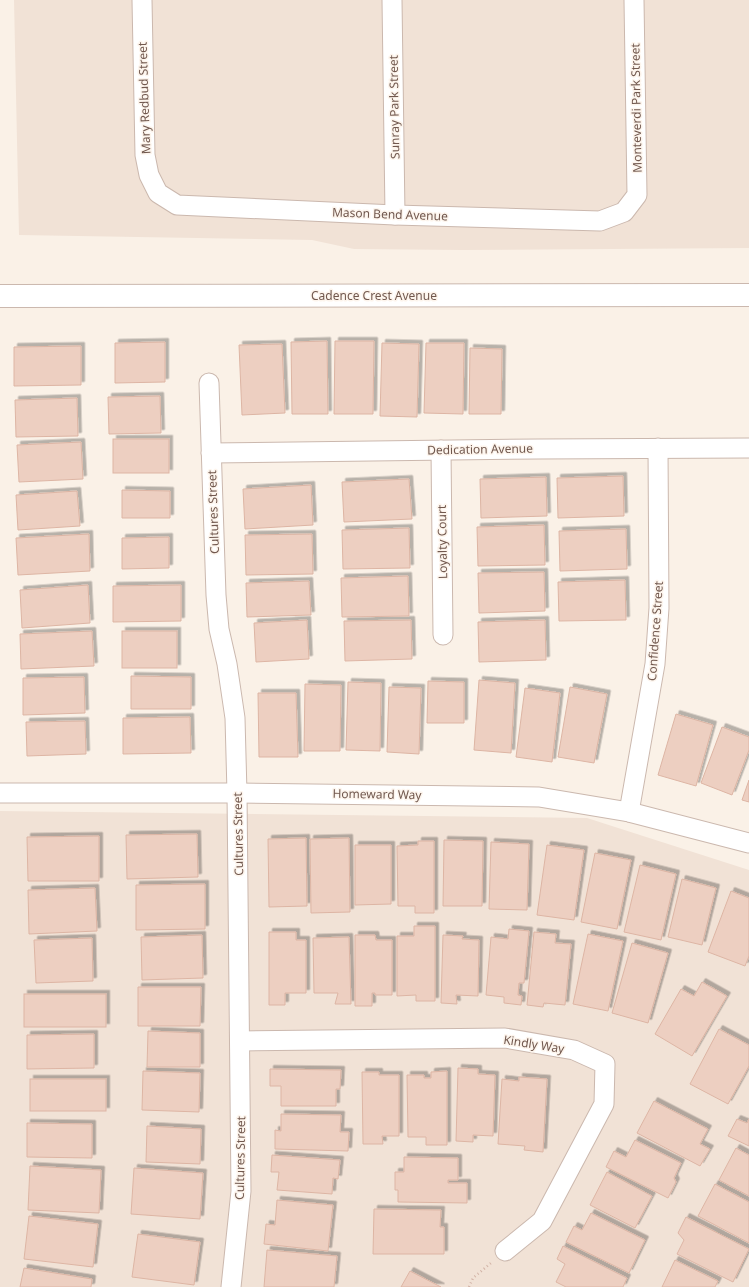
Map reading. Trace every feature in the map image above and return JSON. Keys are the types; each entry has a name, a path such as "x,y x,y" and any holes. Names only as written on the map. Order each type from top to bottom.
{"street":[{"name":"Mary Redbud Street","path":"142,0 144,155 149,175 158,193"},
{"name":"Sunray Park Street","path":"392,0 395,215"},
{"name":"Monteverdi Park Street","path":"624,212 637,195 634,0"},
{"name":"Mason Bend Avenue","path":"158,193 177,205 395,215 600,221 624,212"},
{"name":"Cadence Crest Avenue","path":"0,296 749,295"},
{"name":"Cultures Street","path":"209,382 214,540 219,629 227,664 235,718 237,793 241,1191 231,1287"},
{"name":"Confidence Street","path":"628,812 655,664 659,608 658,448"},
{"name":"Dedication Avenue","path":"211,453 749,448"},
{"name":"Loyalty Court","path":"441,450 443,635"},
{"name":"Homeward Way","path":"0,793 237,793 539,797 628,812 749,843"},
{"name":"Kindly Way","path":"240,1041 505,1038 574,1050 605,1064 604,1104 542,1221 504,1251"}],"path":[{"path":"469,1287 473,1278 504,1251"}],"shaded area":[{"path":"14,0 749,0 749,248 462,250 354,249 312,240 19,235"},
{"path":"0,811 587,818 749,870 749,1287 0,1287"}],"building":[{"path":"327,341 328,414 292,414 291,342"},
{"path":"335,341 374,341 373,414 334,414"},
{"path":"165,342 165,382 115,383 115,343"},
{"path":"382,343 419,344 417,417 380,416"},
{"path":"426,343 464,343 463,414 424,413"},
{"path":"282,344 285,413 242,415 239,345"},
{"path":"81,346 81,385 14,386 14,347"},
{"path":"470,348 502,349 501,414 469,414"},
{"path":"160,396 161,433 109,434 108,397"},
{"path":"77,398 78,436 16,437 15,400"},
{"path":"113,439 169,439 169,473 113,473"},
{"path":"81,442 83,479 19,482 17,445"},
{"path":"623,476 624,516 558,518 557,478"},
{"path":"546,477 547,516 481,518 480,479"},
{"path":"409,479 412,519 344,522 342,482"},
{"path":"311,485 313,525 245,529 243,489"},
{"path":"122,490 170,491 170,518 122,518"},
{"path":"77,491 80,526 18,530 16,495"},
{"path":"544,525 545,565 478,566 477,527"},
{"path":"409,528 410,568 343,569 342,530"},
{"path":"626,529 627,569 560,571 559,531"},
{"path":"89,534 90,571 18,575 16,538"},
{"path":"312,534 313,574 246,575 245,535"},
{"path":"169,537 169,568 122,569 122,538"},
{"path":"544,572 545,611 479,613 478,573"},
{"path":"408,576 409,616 342,617 341,578"},
{"path":"625,580 626,620 559,621 558,582"},
{"path":"309,581 311,615 247,617 246,583"},
{"path":"88,585 90,623 22,628 20,590"},
{"path":"181,585 181,621 113,622 113,586"},
{"path":"307,620 309,659 256,662 254,623"},
{"path":"411,620 412,659 345,661 344,621"},
{"path":"545,620 546,660 479,662 478,622"},
{"path":"92,631 94,666 21,669 20,634"},
{"path":"122,631 177,631 177,668 122,668"},
{"path":"131,676 191,677 191,709 131,709"},
{"path":"84,677 85,713 23,715 23,678"},
{"path":"479,680 515,683 511,753 474,750"},
{"path":"428,681 464,682 464,723 427,723"},
{"path":"348,682 381,683 380,751 346,750"},
{"path":"305,684 341,685 340,751 304,751"},
{"path":"389,687 421,688 419,754 387,752"},
{"path":"570,687 607,694 594,763 558,757"},
{"path":"525,688 560,693 552,762 516,757"},
{"path":"258,693 296,693 298,757 259,757"},
{"path":"676,714 713,725 696,786 658,775"},
{"path":"190,717 191,753 123,754 123,718"},
{"path":"85,721 86,754 27,756 26,722"},
{"path":"722,727 749,737 749,750 732,795 701,783"},
{"path":"749,780 749,802 742,800"},
{"path":"197,834 198,877 127,879 126,835"},
{"path":"99,836 99,881 28,881 27,837"},
{"path":"306,838 307,906 269,907 268,839"},
{"path":"349,838 350,912 311,913 310,839"},
{"path":"444,840 483,841 482,906 443,906"},
{"path":"418,841 434,841 434,913 415,913 415,906 398,906 397,846 418,845"},
{"path":"491,842 529,844 527,910 489,909"},
{"path":"355,845 391,845 391,904 355,905"},
{"path":"547,845 584,850 574,920 537,915"},
{"path":"595,853 631,860 617,929 581,922"},
{"path":"640,865 676,874 661,940 624,932"},
{"path":"682,879 716,888 702,945 668,937"},
{"path":"205,884 205,929 136,930 136,885"},
{"path":"95,888 97,931 29,934 28,890"},
{"path":"731,891 749,898 749,956 745,966 708,952"},
{"path":"414,926 435,926 435,1001 416,1001 416,995 397,996 397,936 414,936"},
{"path":"509,929 529,931 524,983 519,983 518,995 522,996 521,1005 504,1003 504,997 486,995 491,937 508,939"},
{"path":"269,932 296,932 296,940 306,940 306,993 285,993 285,1005 269,1005"},
{"path":"534,932 556,934 555,943 571,944 565,1005 544,1003 543,1007 527,1005"},
{"path":"588,934 623,941 608,1011 573,1004"},
{"path":"202,935 203,978 142,980 141,937"},
{"path":"355,935 375,935 376,940 392,940 392,995 375,995 375,993 372,993 372,1006 355,1006"},
{"path":"443,935 463,936 462,939 479,940 478,996 456,995 457,1004 441,1003"},
{"path":"349,937 351,1004 335,1004 338,993 314,993 313,938"},
{"path":"92,938 93,981 36,983 34,940"},
{"path":"632,943 668,953 648,1023 612,1013"},
{"path":"702,982 727,996 692,1056 655,1034 681,989 694,996"},
{"path":"138,987 201,987 200,1026 138,1026"},
{"path":"24,994 106,994 106,1027 24,1027"},
{"path":"719,1029 749,1045 749,1066 728,1104 690,1084"},
{"path":"148,1031 200,1033 200,1067 147,1067"},
{"path":"94,1034 94,1068 27,1069 27,1035"},
{"path":"458,1068 478,1069 478,1074 495,1075 493,1136 473,1135 473,1142 456,1141"},
{"path":"270,1069 341,1070 340,1089 336,1089 336,1106 281,1106 281,1086 270,1086"},
{"path":"143,1071 200,1073 199,1112 142,1110"},
{"path":"447,1071 447,1145 426,1145 426,1137 408,1137 407,1075 424,1075 424,1078 431,1078 431,1072"},
{"path":"362,1072 379,1072 379,1075 399,1075 399,1136 382,1136 383,1144 363,1144"},
{"path":"519,1077 547,1079 543,1152 524,1150 525,1146 498,1144 502,1079 519,1081"},
{"path":"30,1079 106,1079 106,1111 30,1111"},
{"path":"654,1101 708,1129 700,1144 710,1149 700,1166 637,1133"},
{"path":"281,1114 341,1115 340,1132 349,1132 348,1151 275,1149 275,1130 281,1131"},
{"path":"737,1119 747,1123 749,1119 749,1146 728,1136"},
{"path":"27,1123 92,1124 92,1158 27,1157"},
{"path":"147,1126 201,1129 200,1164 146,1162"},
{"path":"635,1140 681,1163 674,1178 676,1182 668,1198 606,1167 614,1151 626,1157"},
{"path":"736,1148 749,1155 749,1196 719,1180"},
{"path":"272,1155 340,1160 338,1179 333,1178 332,1194 277,1190 279,1172 271,1172"},
{"path":"404,1157 458,1158 458,1180 448,1180 448,1183 467,1183 467,1203 398,1202 398,1190 395,1190 395,1172 404,1172"},
{"path":"30,1166 101,1170 99,1213 28,1210"},
{"path":"134,1168 203,1173 200,1219 131,1214"},
{"path":"607,1172 652,1196 635,1228 590,1205"},
{"path":"715,1184 749,1202 749,1243 698,1216"},
{"path":"277,1200 333,1205 328,1251 264,1244 266,1224 275,1225"},
{"path":"374,1209 441,1210 440,1227 444,1227 444,1254 373,1254"},
{"path":"591,1213 645,1240 629,1273 566,1242 574,1226 582,1230"},
{"path":"29,1216 98,1224 93,1267 24,1259"},
{"path":"686,1217 749,1249 733,1282 677,1254 684,1240 678,1233"},
{"path":"138,1234 200,1242 194,1285 132,1277"},
{"path":"563,1246 627,1278 623,1287 566,1287 556,1282 565,1264 557,1259"},
{"path":"267,1250 337,1256 334,1287 264,1287"},
{"path":"675,1260 718,1281 715,1287 662,1287"},
{"path":"24,1268 92,1279 91,1287 20,1287"},
{"path":"410,1271 441,1287 401,1287"}]}
